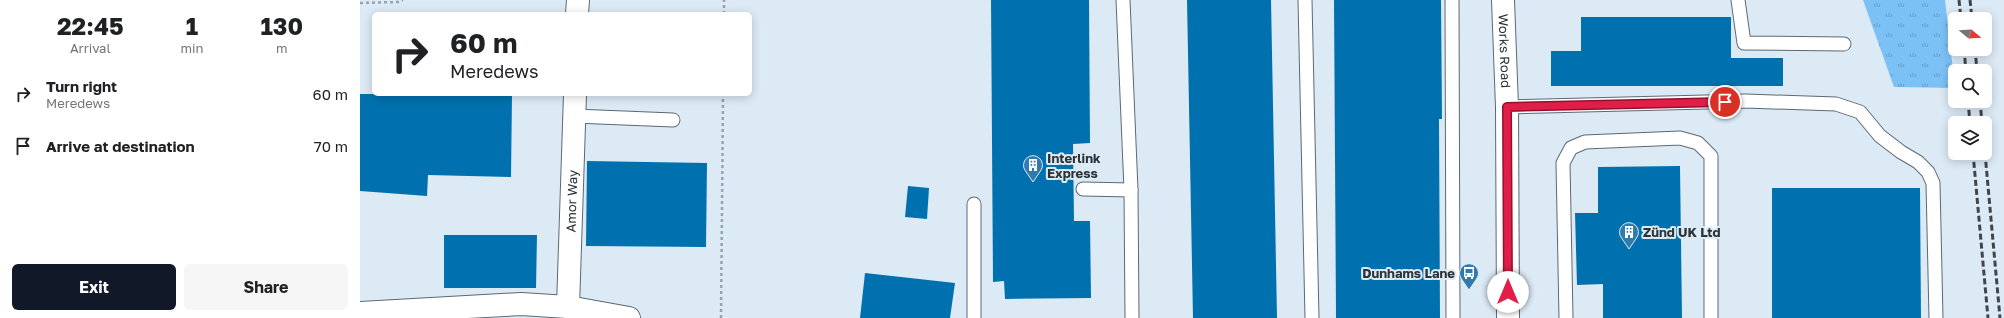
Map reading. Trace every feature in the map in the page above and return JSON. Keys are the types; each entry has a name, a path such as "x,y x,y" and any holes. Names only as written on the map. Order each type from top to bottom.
{"street":[{"path":"577,12 578,0"},
{"name":"Works Road","path":"1503,0 1507,107 1508,318"},
{"name":"Amor Way","path":"568,307 575,96"},
{"path":"360,313 521,304 568,307 629,318"}],"lane":[{"path":"1123,0 1131,190 1132,318"},
{"path":"1305,0 1312,318"},
{"path":"1452,0 1453,318"},
{"path":"1738,0 1744,43 1844,44"},
{"path":"1507,107 1746,101 1836,104 1860,112 1880,136 1901,152 1918,162 1928,172 1933,183 1936,318"},
{"path":"574,116 673,120"},
{"path":"1566,318 1563,163 1571,148 1585,142 1680,138 1698,143 1710,156 1711,318"},
{"path":"1082,189 1131,190"},
{"path":"974,204 974,318"}],"path":[{"path":"360,3 398,2 402,0"},
{"path":"724,0 724,12"},
{"path":"721,318 723,96"}],"green space":[{"path":"1863,0 1945,0 1948,26 1948,56 1951,56 1952,64 1948,64 1948,88 1894,87"}],"building":[{"name":"Interlink Express","path":"991,0 1089,0 1090,143 1073,144 1074,221 1090,221 1091,298 1005,299 1004,281 993,282"},
{"path":"1187,0 1271,0 1277,318 1193,318"},
{"path":"1334,0 1441,0 1442,119 1439,119 1440,318 1336,318"},
{"path":"1581,17 1731,17 1731,58 1783,58 1783,86 1551,86 1551,51 1581,51"},
{"path":"360,94 372,94 372,96 512,96 511,177 428,175 427,196 360,191"},
{"path":"587,161 707,163 706,247 586,246"},
{"name":"Zünd UK Ltd","path":"1680,166 1682,318 1603,318 1603,284 1577,285 1575,213 1598,213 1598,167"},
{"path":"908,186 929,188 927,219 905,217"},
{"path":"1772,188 1920,188 1921,318 1772,318"},
{"path":"444,235 537,235 536,288 444,288"},
{"path":"865,273 955,283 950,318 860,318"}],"railway":[{"path":"1959,0 1960,12"},
{"path":"1970,0 1971,12"},
{"path":"1965,56 1965,64"},
{"path":"1976,56 1976,64"},
{"path":"1969,108 1969,116"},
{"path":"1981,108 1981,116"},
{"path":"1974,160 1988,318"},
{"path":"1986,160 2000,318"}],"place":[{"name":"Interlink Express","path":"1033,182"},
{"name":"Zünd UK Ltd","path":"1629,249"},
{"name":"Dunhams Lane","path":"1469,290"}],"route":[{"path":"1508,292 1507,107 1725,102"}]}
